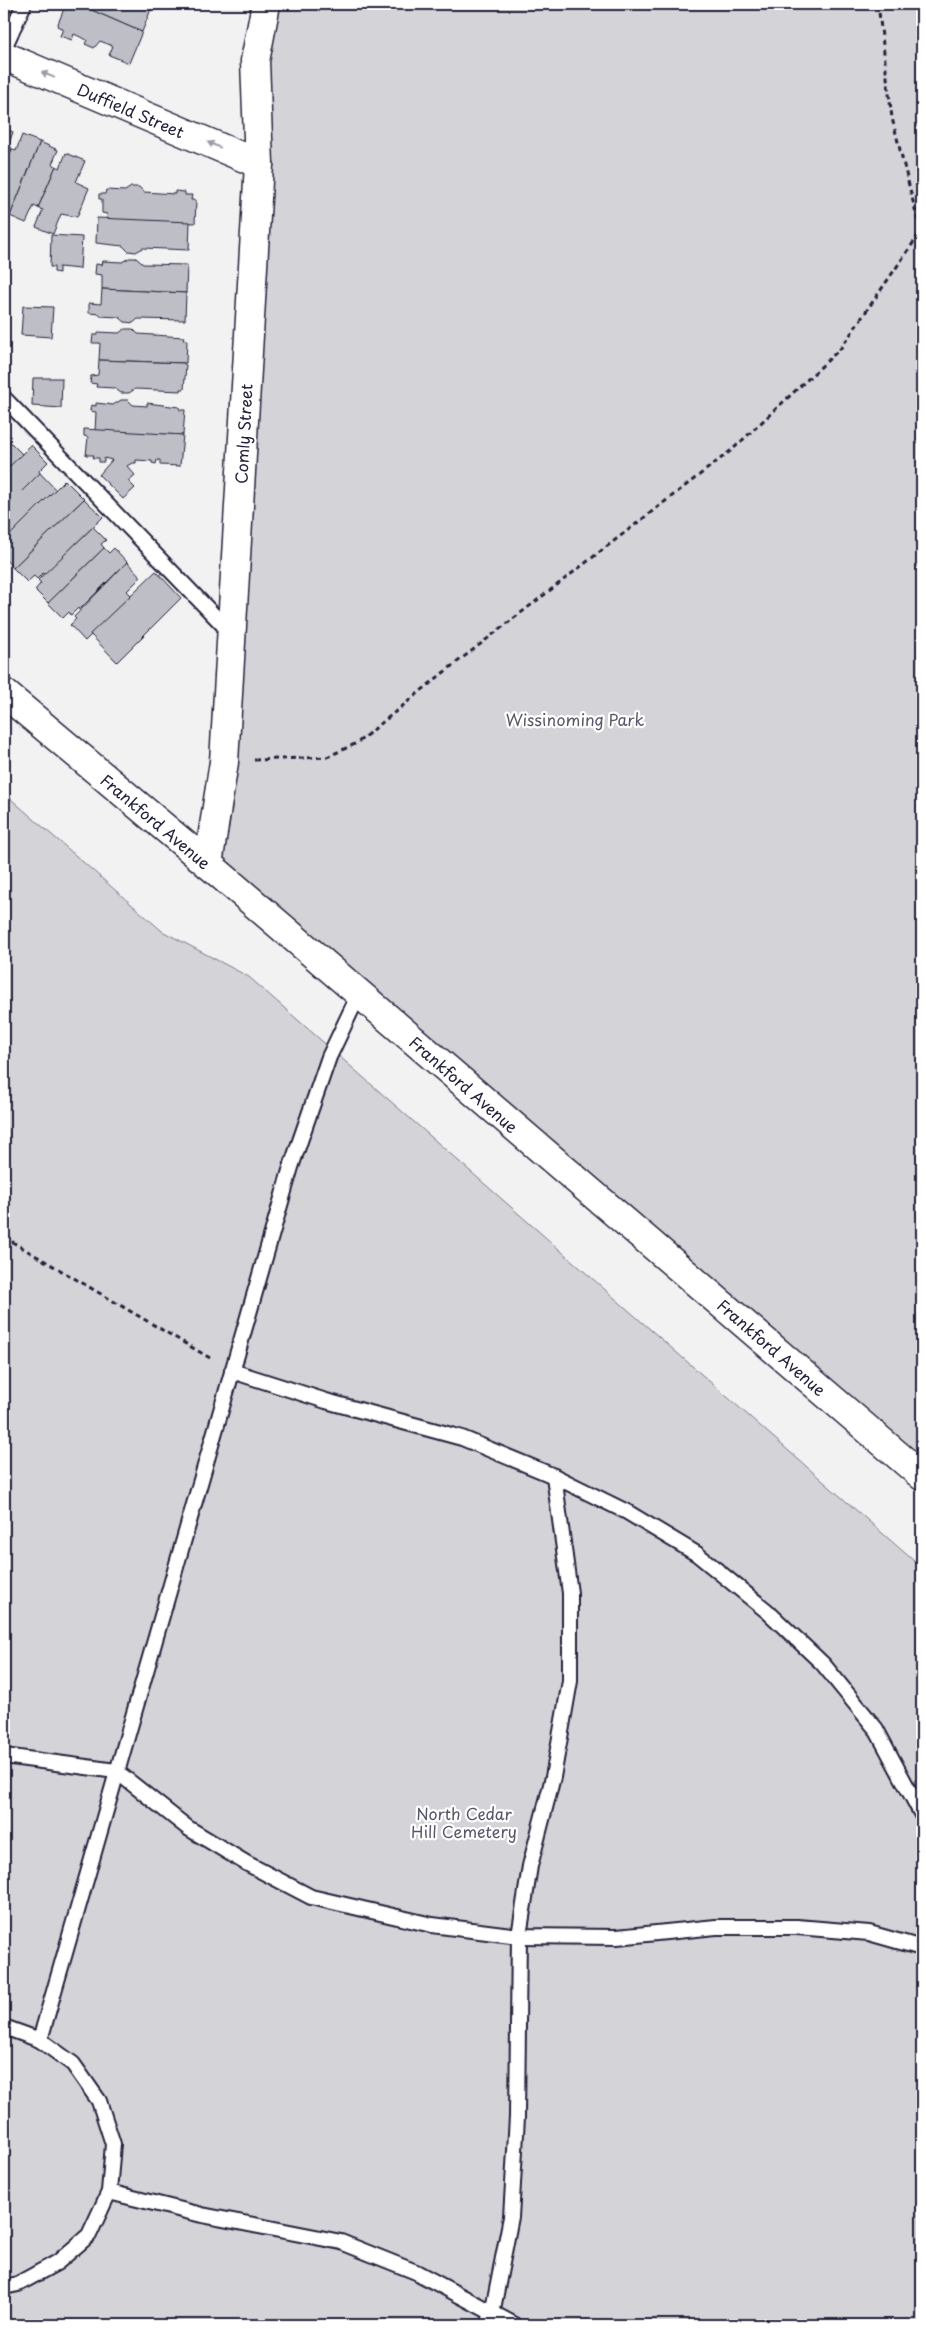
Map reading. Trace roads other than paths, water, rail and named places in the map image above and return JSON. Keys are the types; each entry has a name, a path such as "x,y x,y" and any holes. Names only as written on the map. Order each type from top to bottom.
{"main road":[{"name":"Comly Street","path":"208,864 224,762 259,164 255,61 266,4"},
{"name":"Duffield Street","path":"4,56 259,164"},
{"name":"Frankford Avenue","path":"4,693 208,864 922,1476"}],"lane":[{"path":"4,48 24,4"},
{"path":"4,398 232,633"},
{"path":"40,2040 291,1167 329,1057 359,994"},
{"path":"232,1371 326,1401 462,1438 554,1476 627,1512 697,1554 767,1611 823,1664 876,1729 922,1815"},
{"path":"490,2320 512,2217 517,2117 519,1936 530,1866 553,1776 570,1681 570,1593 554,1476"},
{"path":"4,1756 116,1772 188,1828 246,1863 312,1897 432,1925 519,1936 617,1937 716,1927 798,1928 869,1933 922,1948"},
{"path":"4,2027 40,2040 73,2064 99,2101 113,2144 109,2192 88,2235 58,2262 18,2284 4,2287"},
{"path":"109,2192 202,2215 341,2242 416,2272 490,2320 515,2325"}],"park label":[{"name":"Wissinoming Park","path":"575,719"},
{"name":"North Cedar Hill Cemetery","path":"464,1822"}]}
